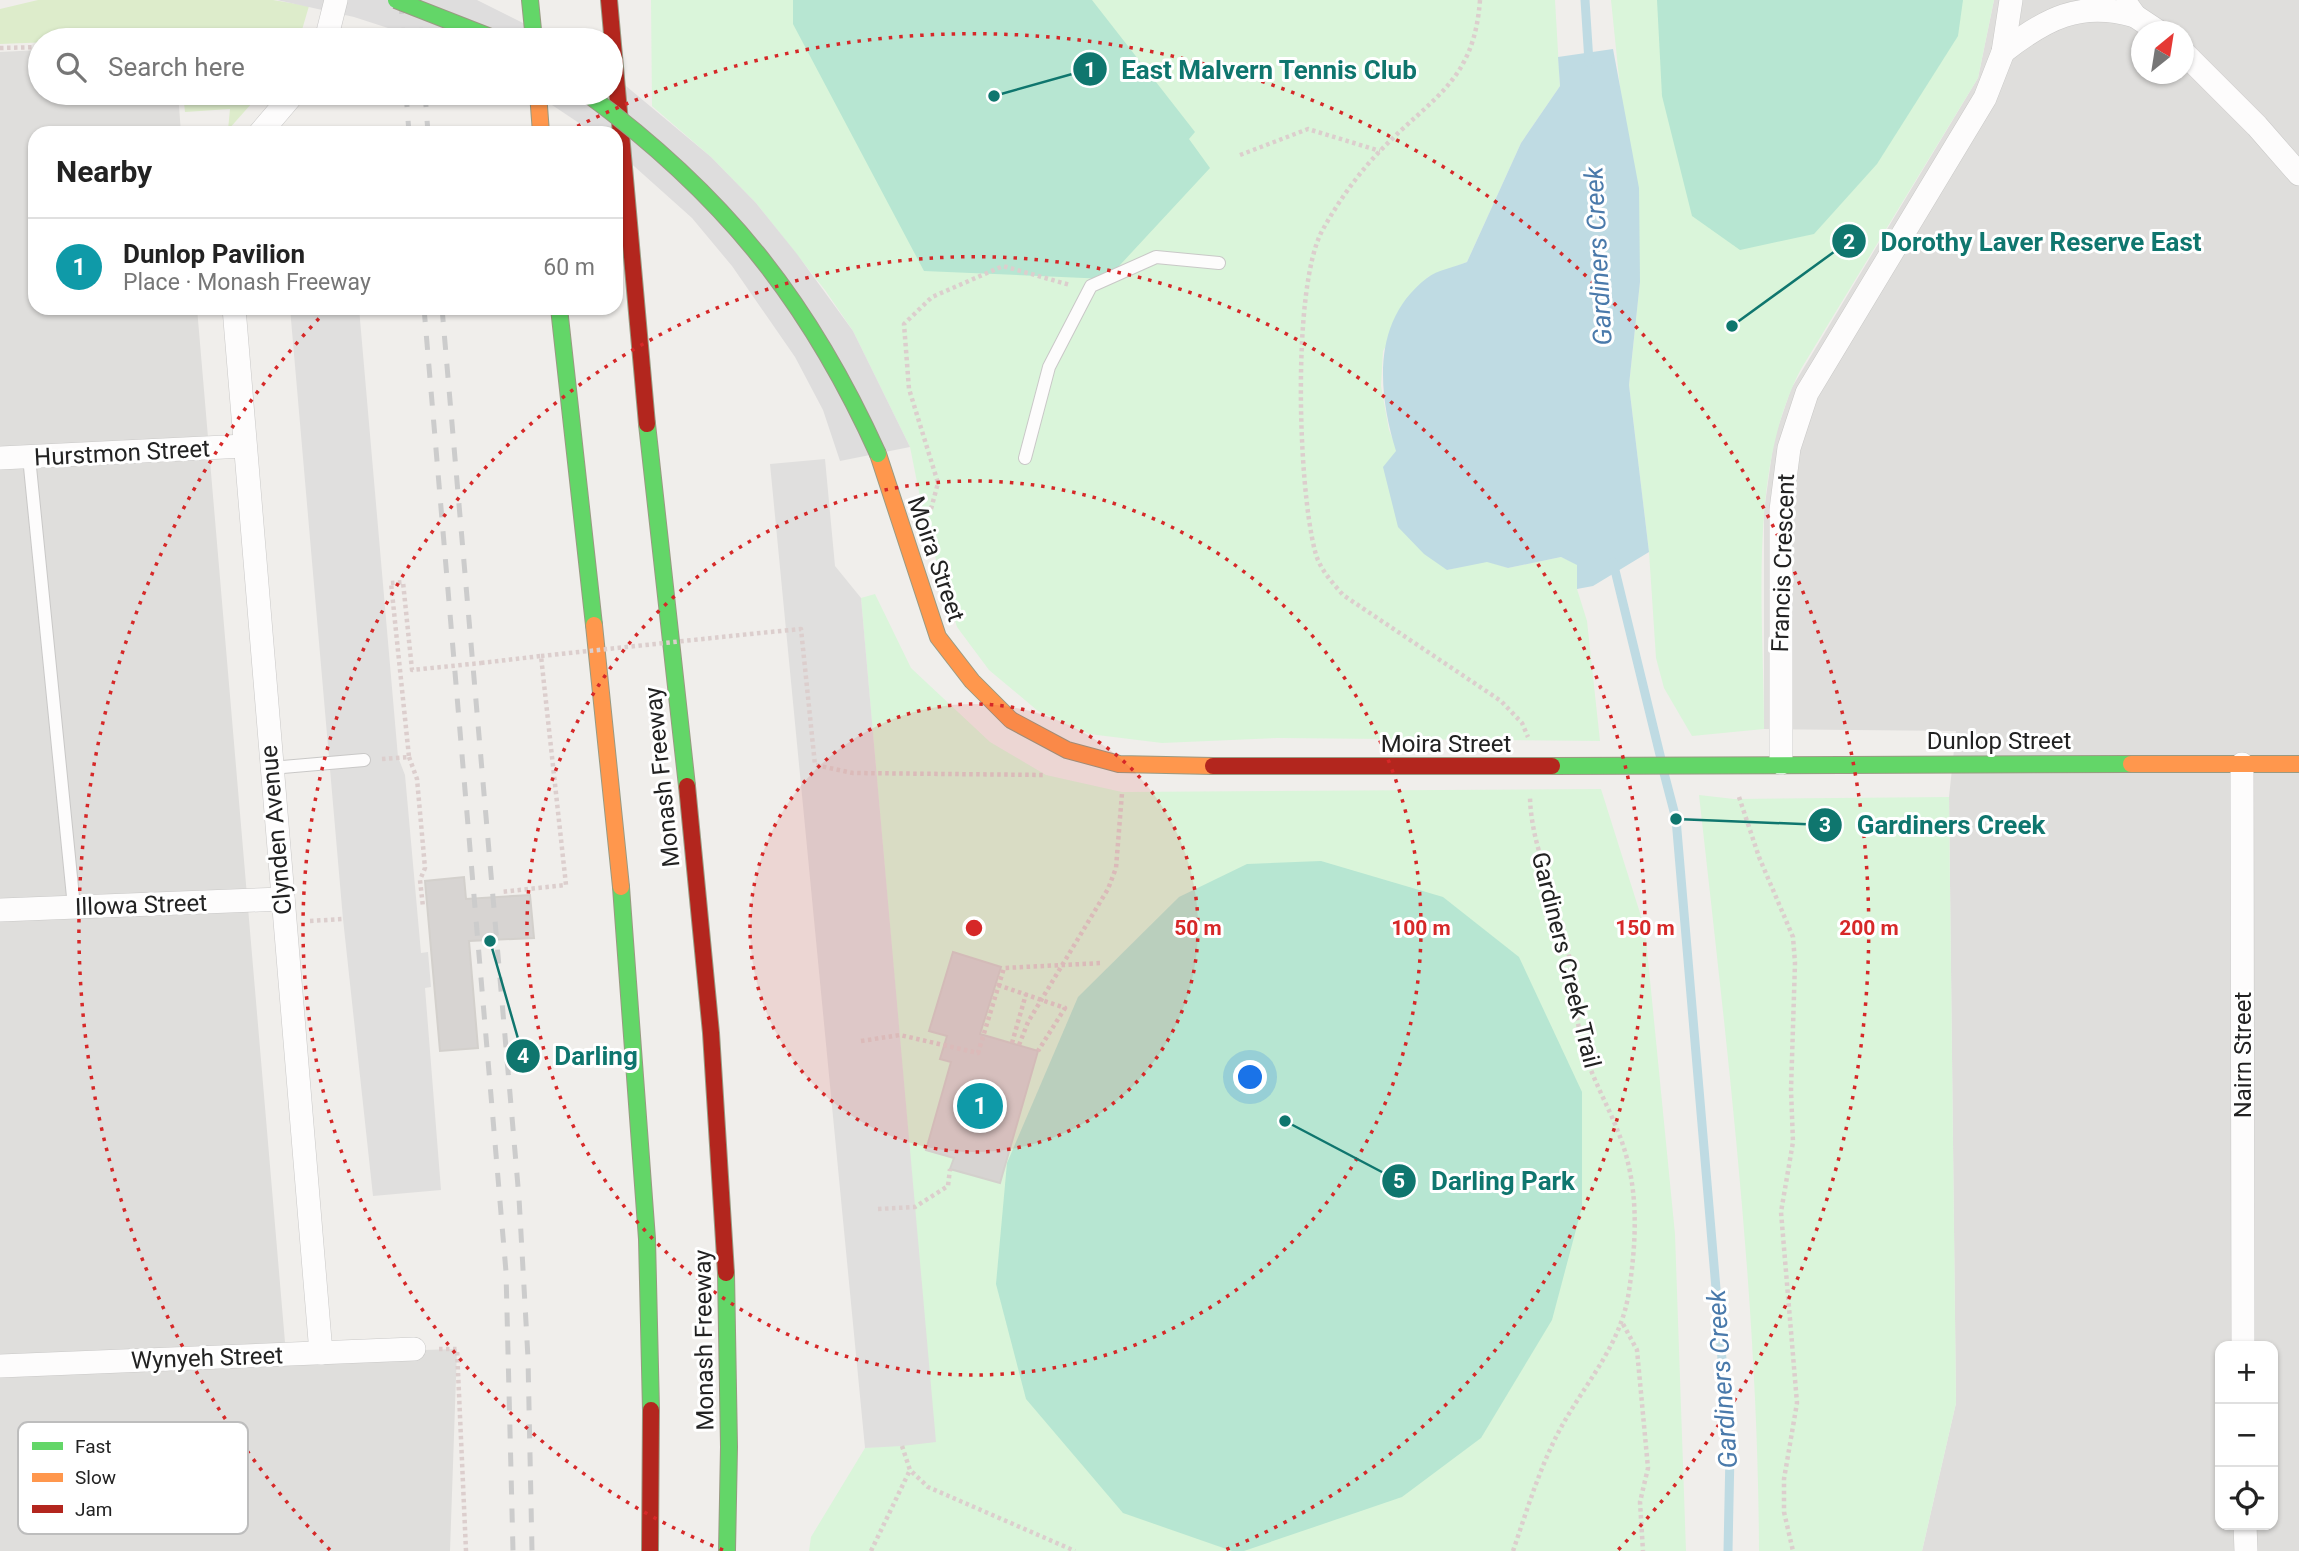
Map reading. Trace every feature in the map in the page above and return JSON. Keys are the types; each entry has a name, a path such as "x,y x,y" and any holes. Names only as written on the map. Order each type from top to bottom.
{"main road":[{"path":"396,0 467,28"},
{"path":"530,0 533,28"},
{"name":"Monash Freeway","path":"609,0 611,28"},
{"path":"539,105 540,126"},
{"name":"Moira Street","path":"603,105 675,162 712,199 780,278 843,376 878,454 937,637 972,681 1011,720 1067,750 1119,764 1276,767 1700,764"},
{"name":"Monash Freeway","path":"616,105 617,126"},
{"name":"Monash Freeway","path":"623,199 716,1093 726,1259 727,1551"},
{"path":"560,315 641,1102 650,1273 650,1551"},
{"name":"Dunlop Street","path":"1700,764 2299,764"}],"street":[{"path":"329,28 336,0"},
{"name":"Francis Crescent","path":"1781,764 1781,510 1784,476 1797,421 1820,370 1985,98 2003,52 2011,0"},
{"path":"2003,52 2023,36 2067,13 2129,8 2145,21"},
{"path":"2194,64 2258,126 2299,174"},
{"path":"266,126 284,105"},
{"name":"Clynden Avenue","path":"235,315 321,1353"},
{"name":"Hurstmon Street","path":"0,458 245,446"},
{"name":"Nairn Street","path":"2242,764 2243,1341"},
{"name":"Illowa Street","path":"0,911 282,899"},
{"name":"Wynyeh Street","path":"0,1366 414,1349"},
{"path":"2245,1530 2246,1551"}],"lane":[{"path":"1025,458 1049,367 1091,286 1156,257 1219,263"},
{"path":"29,457 74,907"},
{"path":"271,768 364,760"}],"path":[{"path":"1479,0 1469,52 1455,77 1437,101 1380,151 1322,232 1307,280 1302,424 1315,553 1325,574 1343,595 1511,710 1522,723 1530,745"},
{"path":"0,48 28,47"},
{"path":"1240,155 1308,129 1380,151"},
{"path":"929,516 938,483 909,389 904,324 932,297 1003,266 1089,290"},
{"path":"423,907 420,880 425,868 417,779 409,757 391,583 403,582 412,670 801,629 815,765 853,773 1046,775"},
{"path":"501,892 566,885 541,656"},
{"path":"364,760 409,757"},
{"path":"1019,1045 1028,1023 1108,889 1116,868 1122,792"},
{"path":"1739,796 1759,858 1793,937 1795,963 1791,1090 1793,1142 1781,1212 1797,1403 1784,1479 1784,1512 1793,1551"},
{"name":"Gardiners Creek Trail","path":"1513,1551 1542,1467 1557,1435 1600,1368 1623,1324 1629,1291 1635,1185 1619,1133 1583,1048 1566,938 1531,823 1530,798"},
{"path":"861,1041 900,1035 978,1053 1004,968 1102,963"},
{"path":"998,985 1065,1008 1038,1051"},
{"path":"1012,1043 1026,994"},
{"path":"878,1209 915,1207 948,1186 950,1169"},
{"path":"1623,1324 1637,1350 1648,1468 1640,1502 1643,1551"},
{"path":"414,1349 457,1349 466,1551"},
{"path":"902,1446 910,1470 928,1488 1075,1551"},
{"path":"871,1551 910,1470"}],"shaded area":[{"path":"1994,0 2299,0 2299,1551 1922,1551 1956,1403 1949,797 1956,731 1764,729 1764,511 1774,439 1791,389 1978,78"},
{"path":"28,51 28,105 179,105 180,126 28,126 28,315 198,315 286,1354 457,1349 450,1551 0,1551 0,52"},
{"path":"291,315 360,315 398,757 405,775 421,953 428,952 431,987 425,988 441,1190 373,1196 343,919"},
{"path":"825,459 835,566 861,598 936,1442 902,1446 865,1448 770,464"}],"green space":[{"path":"38,0 273,0 309,6 303,28 28,28 28,43 0,44 0,9"},
{"path":"651,0 1555,0 1560,86 1521,143 1467,262 1428,277 1383,351 1381,386 1389,430 1447,570 1487,561 1508,568 1561,557 1577,564 1577,589 1587,621 1600,741 1277,738 1162,743 1089,734 1038,711 989,670 957,627 926,527 910,447 853,331 825,290 756,203 711,157 652,106"},
{"path":"793,0 1092,0 1195,132 1189,139 1210,168 1107,279 924,271 793,24"},
{"path":"1611,0 1994,0 1978,78 1801,369 1784,409 1772,453 1762,545 1764,729 1692,736 1664,688 1656,658 1649,552 1629,385 1640,282"},
{"path":"1657,0 1963,0 1958,36 1877,164 1814,234 1740,250 1692,216 1662,96"},
{"path":"184,105 250,105 232,126 228,126 230,109 185,112"},
{"path":"875,594 911,668 990,742 1046,775 1122,792 1601,789 1645,929 1675,1234 1686,1551 809,1551 811,1537 865,1448 935,1441 861,598"},
{"path":"1699,795 1734,799 1949,797 1956,1403 1922,1551 1759,1551 1747,1267 1730,1078"},
{"path":"1321,861 1443,897 1519,957 1582,1092 1582,1207 1552,1320 1481,1438 1402,1497 1244,1551 1232,1551 1123,1513 1026,1399 996,1284 1007,1163 1078,997 1179,897 1247,864"}],"water":[{"path":"1613,49 1639,188 1640,282 1629,385 1649,552 1593,586 1577,589 1577,565 1561,557 1508,568 1487,562 1447,570 1424,554 1398,527 1383,467 1396,451 1385,405 1383,382 1388,336 1396,315 1409,295 1427,278 1467,262 1521,143 1560,86 1558,57"}],"pier":[{"path":"277,0 477,0 533,28 388,28 354,17"},
{"path":"623,84 711,157 756,203 853,331 910,447 840,461 823,410 795,357 732,266 692,218 623,156 623,126 584,126 552,105 623,105"}],"building":[{"path":"464,877 466,899 530,895 534,938 469,941 478,1048 440,1051 425,881"},
{"path":"953,952 1001,967 980,1034 1038,1051 1000,1183 950,1169 954,1158 926,1150 951,1062 940,1059 947,1036 929,1031"}],"waterway":[{"name":"Gardiners Creek","path":"1585,0 1589,62"},
{"name":"Gardiners Creek","path":"1613,562 1661,759"},
{"name":"Gardiners Creek","path":"1664,773 1676,819 1730,1453 1728,1551"}],"railway":[{"path":"401,0 402,28"},
{"path":"419,0 420,28"},
{"path":"407,105 408,126"},
{"path":"426,105 427,126"},
{"path":"425,315 506,1272 513,1551"},
{"path":"443,315 519,1198 528,1358 532,1551"}],"traffic: fast":[{"path":"396,0 467,28"},
{"path":"530,0 533,28"},
{"path":"601,105 680,170 757,253 822,346 878,454"},
{"path":"560,315 594,625"},
{"path":"647,424 687,786"},
{"path":"1552,766 2131,764"},
{"path":"621,887 647,1239 651,1410"},
{"path":"726,1273 729,1447 727,1551"}],"traffic: slow":[{"path":"539,105 540,126"},
{"path":"878,454 938,637 972,681 1011,720 1067,750 1119,764 1213,766"},
{"path":"594,625 621,887"},
{"path":"2131,764 2299,764"}],"traffic: jam":[{"path":"609,0 612,28"},
{"path":"618,105 620,126"},
{"path":"623,156 647,424"},
{"path":"1213,766 1552,766"},
{"path":"687,786 711,1033 726,1273"},
{"path":"650,1551 651,1410"}],"place":[{"name":"East Malvern Tennis Club","path":"994,96"},
{"name":"Dorothy Laver Reserve East","path":"1732,326"},
{"name":"Gardiners Creek","path":"1676,819"},
{"name":"Darling","path":"490,941"},
{"name":"Dunlop Pavilion","path":"980,1106"},
{"name":"Darling Park","path":"1285,1121"}]}
